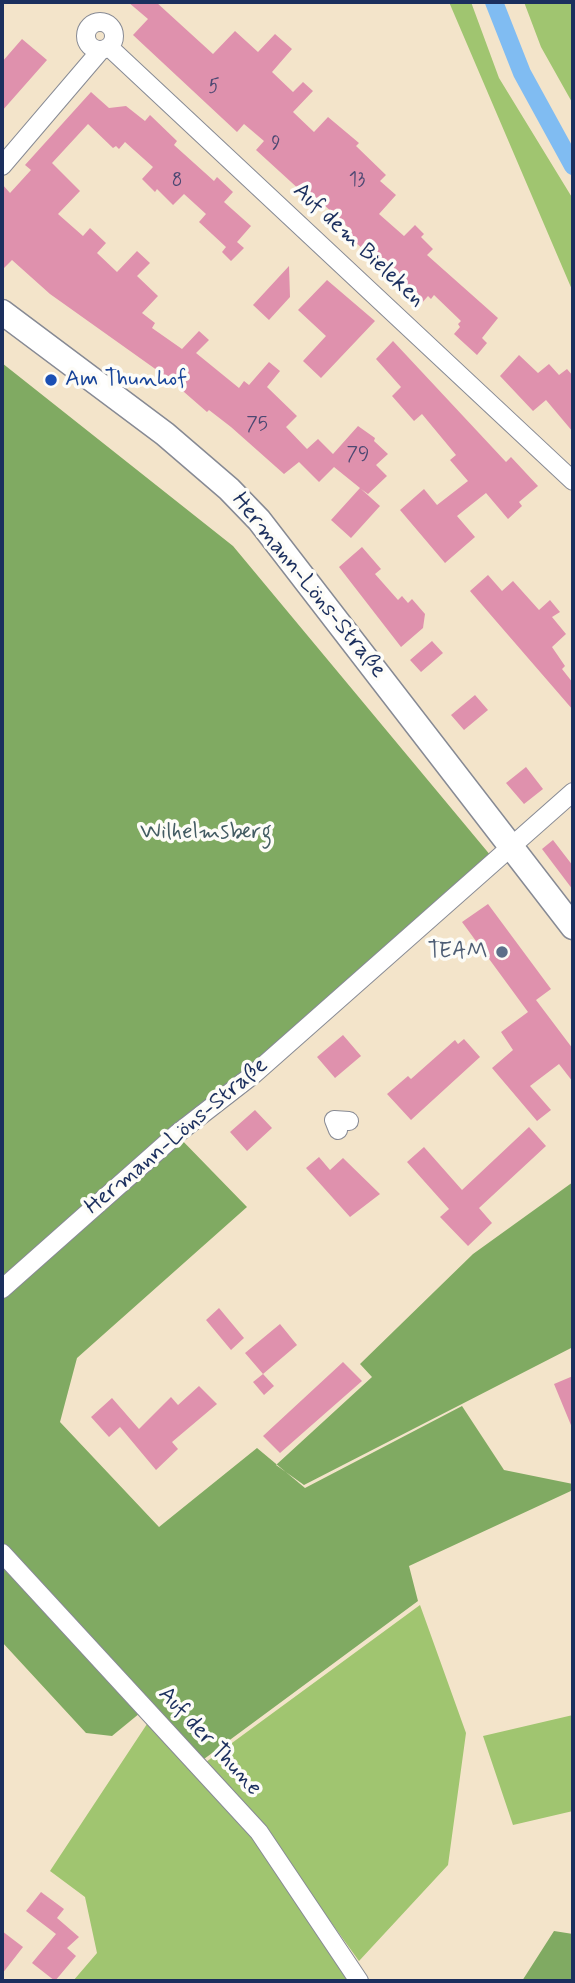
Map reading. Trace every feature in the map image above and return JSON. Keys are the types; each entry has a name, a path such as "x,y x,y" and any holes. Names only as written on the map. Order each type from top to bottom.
{"street":[{"name":"Auf dem Bieleken","path":"2,166 105,48 573,481"},
{"name":"Hermann-Löns-Straße","path":"2,312 165,434 259,520 573,927"},
{"path":"510,846 573,792"},
{"name":"Hermann-Löns-Straße","path":"2,1289 178,1133 254,1074 510,846"},
{"name":"Auf der Thune","path":"2,1553 259,1832 359,1981"}],"green space":[{"path":"449,2 471,2 499,78 573,199 573,292"},
{"path":"524,2 573,2 573,104 541,47"},
{"name":"Wilhelmsberg","path":"2,363 233,546 491,856 174,1132 247,1207 77,1358 60,1422 159,1527 257,1448 305,1488 462,1406 504,1470 573,1484 573,1490 409,1566 418,1601 204,1759 151,1704 112,1736 86,1733 2,1642"},
{"path":"573,1182 573,1347 304,1485 276,1465 372,1377 360,1364 473,1254"},
{"path":"420,1605 466,1733 448,1865 359,1961 294,1871 206,1762"},
{"path":"573,1715 573,1811 513,1825 483,1736"},
{"path":"147,1724 223,1806 253,1834 349,1981 73,1981 97,1953 85,1897 50,1871"},
{"path":"554,1931 573,1934 573,1981 522,1981"}],"building":[{"path":"128,2 156,2 213,54 235,31 258,52 275,34 292,49 272,72 293,92 303,82 313,91 293,112 314,132 328,117 359,143 356,146 386,175 380,181 396,195 379,214 404,236 415,225 424,234 421,237 433,249 427,255 498,318 482,338 487,343 477,355 454,334 461,321 434,295 431,299 428,296 421,304 348,235 352,231 306,188 302,192 256,150 264,141 244,124 237,132 133,35 148,19"},
{"path":"22,39 47,60 2,111 2,62"},
{"path":"91,92 109,108 126,106 145,121 150,115 177,141 174,145 214,181 217,177 233,192 224,202 251,226 237,242 244,248 231,261 222,252 226,247 199,222 206,214 184,194 173,205 157,189 155,192 142,179 153,167 125,142 119,149 116,146 113,148 88,124 52,163 80,191 58,214 83,236 90,228 106,243 97,253 117,272 137,251 150,263 137,276 158,296 142,313 155,323 152,328 182,349 199,331 209,340 196,353 239,388 244,381 249,385 269,362 280,371 267,387 297,416 286,427 307,449 318,439 333,454 358,426 375,438 374,441 388,454 376,465 387,476 368,494 361,489 380,506 351,538 331,520 360,488 334,467 319,482 299,462 284,474 231,427 209,410 207,412 168,378 50,294 12,260 2,270 2,184 10,193 31,170 25,165"},
{"path":"289,266 290,297 269,320 253,305"},
{"path":"327,280 375,321 321,378 303,361 326,336 298,310"},
{"path":"393,341 506,462 511,457 538,486 519,502 522,506 508,519 486,493 457,516 475,537 445,563 400,510 424,489 437,505 468,481 450,460 456,455 422,414 414,421 392,396 401,387 376,359"},
{"path":"519,355 538,373 549,364 559,375 567,369 573,376 573,432 546,400 533,411 500,376"},
{"path":"362,547 381,569 375,574 398,600 402,596 408,603 412,599 425,614 423,628 401,647 339,567"},
{"path":"488,575 502,591 513,581 539,610 550,600 560,612 552,617 566,634 552,647 565,666 562,669 573,683 573,710 470,591"},
{"path":"432,641 443,653 421,672 410,660"},
{"path":"475,695 488,710 464,730 451,715"},
{"path":"526,767 543,789 524,804 506,783"},
{"path":"553,840 573,866 573,890 542,849"},
{"path":"488,904 551,989 536,1000 573,1049 573,1082 559,1064 530,1086 551,1110 537,1121 492,1068 513,1050 501,1032 528,1012 462,922"},
{"path":"343,1035 361,1056 335,1078 317,1057"},
{"path":"464,1039 480,1057 411,1120 387,1094 408,1076 411,1079 455,1040 458,1044"},
{"path":"255,1110 272,1128 247,1151 230,1132"},
{"path":"529,1127 546,1146 479,1208 492,1223 468,1246 440,1217 449,1209 407,1162 424,1147 462,1190"},
{"path":"319,1157 330,1170 343,1158 380,1194 350,1217 306,1168"},
{"path":"219,1308 244,1338 231,1350 206,1320"},
{"path":"280,1324 297,1345 263,1374 245,1353"},
{"path":"343,1362 362,1381 280,1453 263,1436"},
{"path":"263,1374 274,1386 264,1395 253,1382"},
{"path":"573,1376 573,1430 554,1384"},
{"path":"199,1386 217,1404 172,1442 178,1449 156,1470 120,1427 109,1437 91,1417 112,1398 139,1429 171,1397 178,1405"},
{"path":"41,1892 64,1909 57,1918 79,1937 67,1948 76,1956 55,1981 32,1963 56,1934 26,1911"},
{"path":"2,1931 23,1947 2,1974"}],"waterway":[{"path":"494,2 522,73 573,166"}],"place":[{"name":"Am Thunhof","path":"51,380"},
{"name":"TEAM","path":"502,952"}]}
